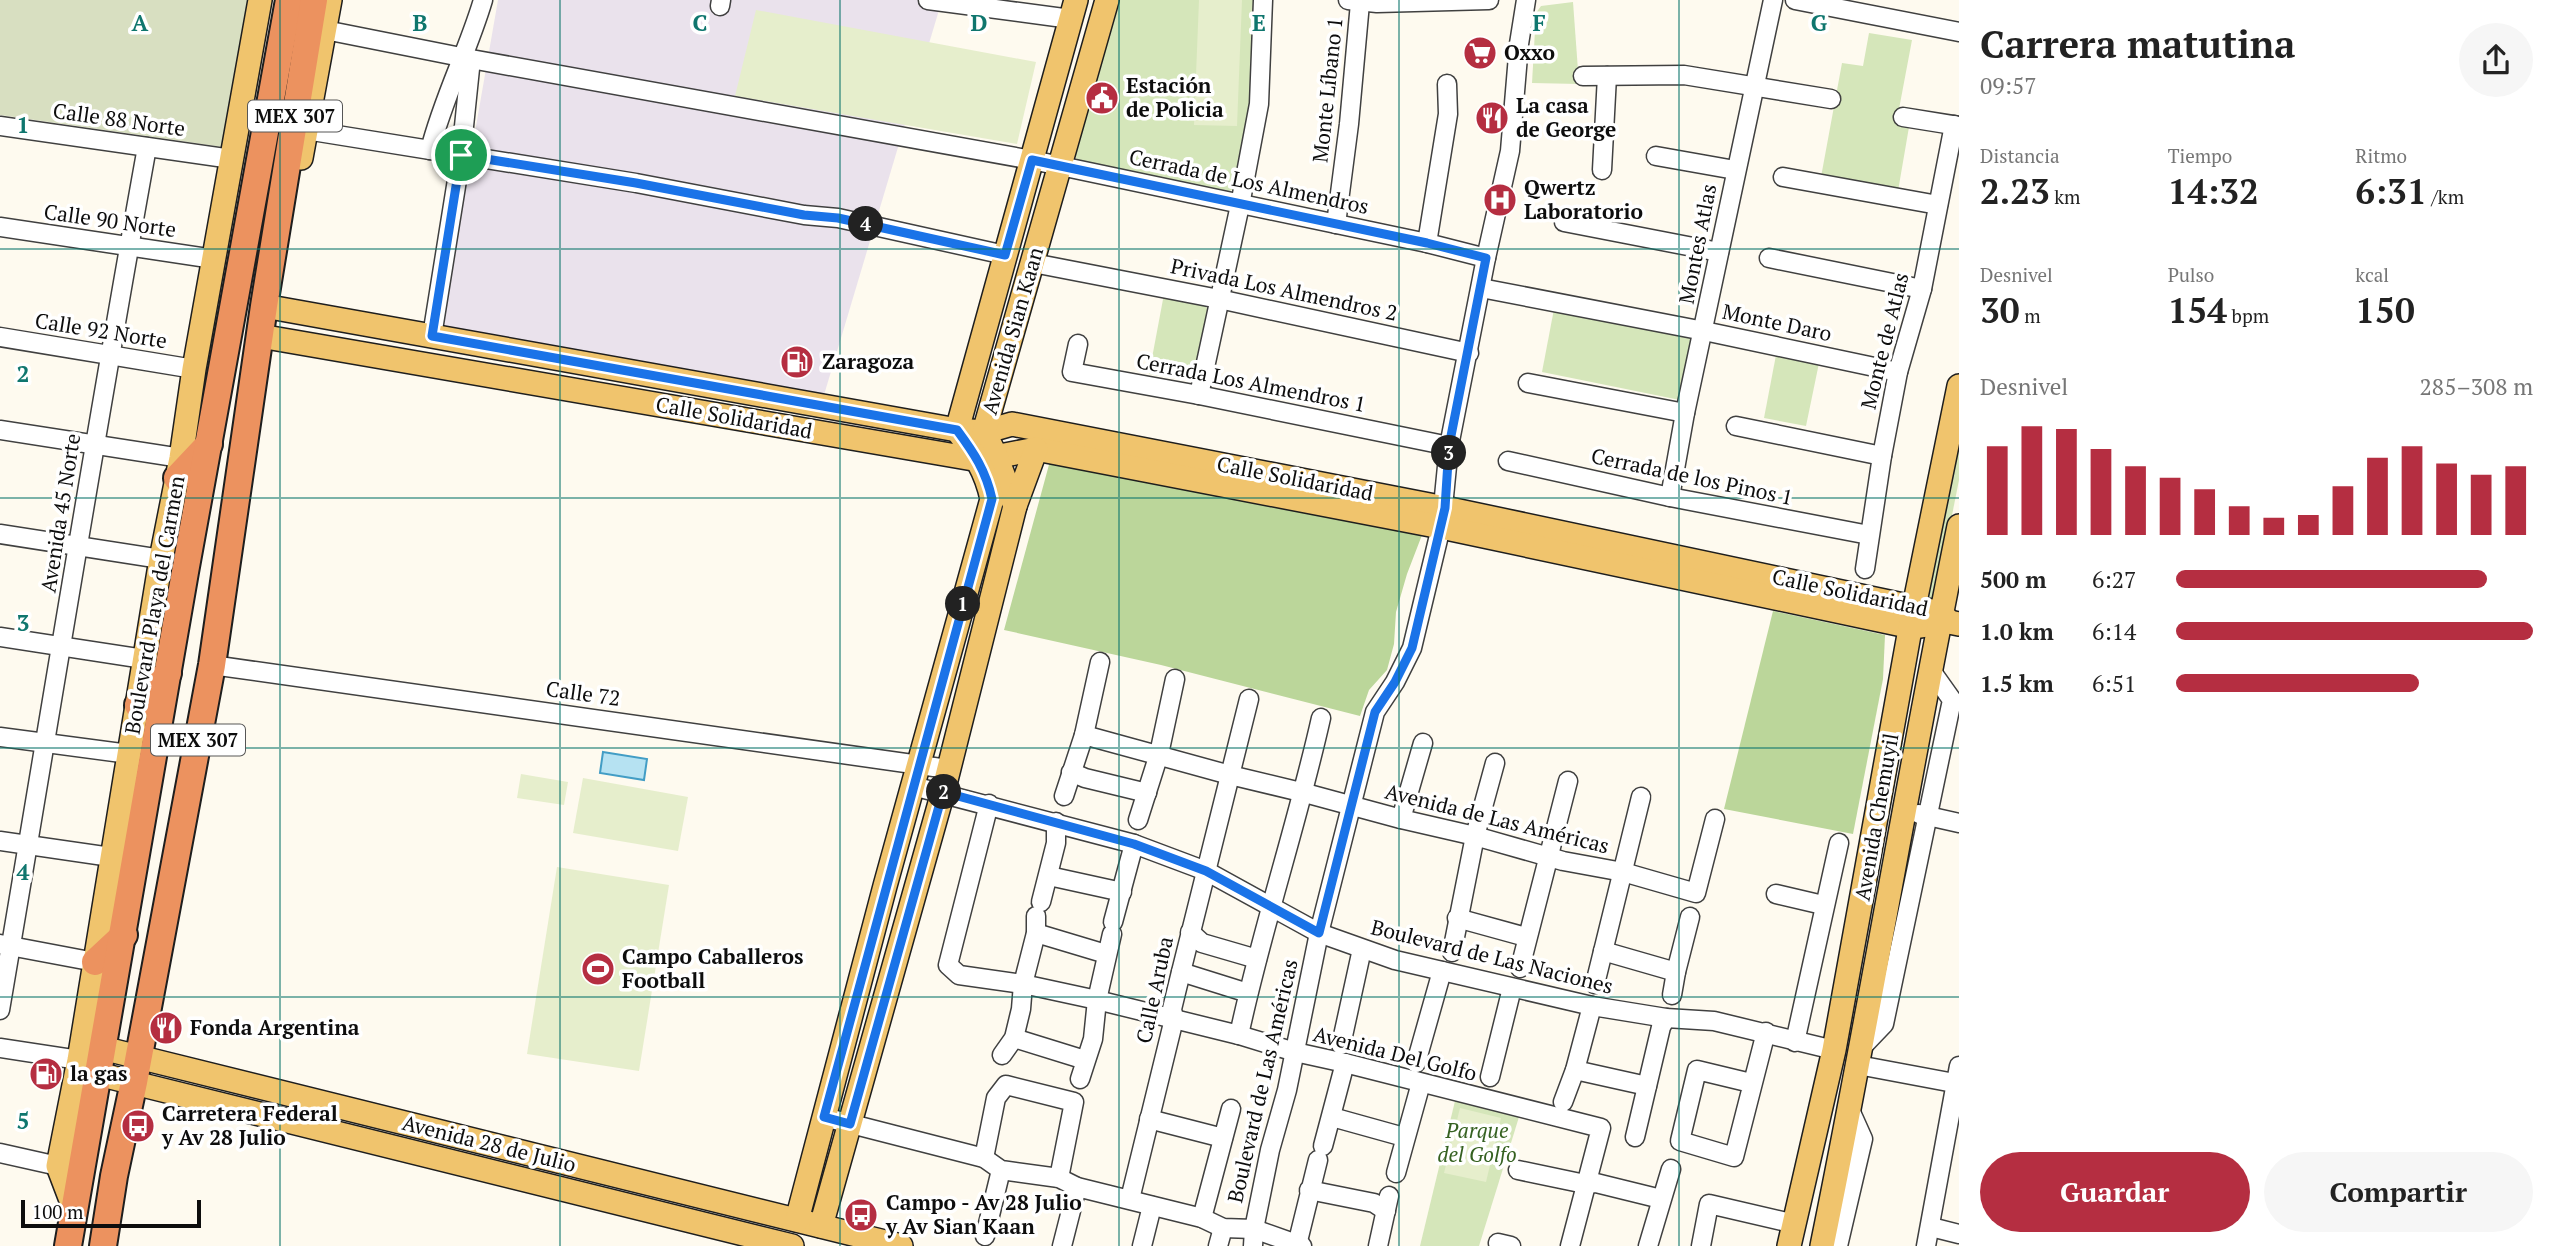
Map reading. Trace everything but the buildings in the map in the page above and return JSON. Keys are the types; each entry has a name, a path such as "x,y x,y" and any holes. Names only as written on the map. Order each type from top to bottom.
{"highway":[{"path":"250,221 244,201 279,0"},
{"name":"MEX 307","path":"68,1246 93,1061 124,935 168,673 289,0"},
{"name":"MEX 307","path":"103,1246 212,665 264,306 314,0"},
{"path":"179,468 209,444"},
{"path":"138,705 168,673"},
{"path":"95,962 124,935"}],"main road":[{"name":"Boulevard Playa del Carmen","path":"58,1166 93,1061 95,962 111,857 260,0"},
{"path":"277,232 292,213 330,0"},
{"name":"Avenida Sian Kaan","path":"796,1220 992,499 987,478 988,458 984,432 1107,0"},
{"name":"Avenida Sian Kaan","path":"1015,506 988,458 957,430 1073,10"},
{"name":"Calle Solidaridad","path":"264,306 957,430 984,432 1012,424 1443,518 1913,617 1947,621"},
{"path":"390,358 396,330"},
{"name":"Calle Solidaridad","path":"260,336 988,458 1037,449 1443,518"},
{"path":"425,365 432,336"},
{"name":"Avenida Chemuyil","path":"1789,1246 1834,1050 1913,617 1959,386"},
{"path":"821,1226 943,792 1015,506 1037,449"},
{"name":"Avenida Chemuyil","path":"1822,1246 1850,1110 1930,669 1947,621 1959,526"},
{"name":"Avenida 28 de Julio","path":"93,1061 634,1180 901,1246"},
{"name":"Avenida 28 de Julio","path":"136,1069 766,1243 792,1246"},
{"path":"58,1166 74,1208"},
{"path":"628,1205 624,1190 634,1180"}],"street":[{"path":"430,150 438,121 467,58 482,0"},
{"path":"928,0 1073,10"},
{"path":"1199,395 1259,104 1263,0"},
{"path":"1354,1 1489,0"},
{"name":"Boulevard de Las Américas","path":"1254,1238 1270,1150 1295,1052 1319,933 1375,712 1395,682 1412,648 1443,518 1449,446 1510,151 1519,44 1526,0"},
{"name":"Montes Atlas","path":"1670,497 1735,170 1756,86 1773,0"},
{"path":"1795,0 1959,32"},
{"name":"Monte Líbano 1","path":"1336,224 1349,124 1354,1"},
{"name":"Cerrada de Los Almendros","path":"325,30 1032,160 1427,243 1486,258"},
{"path":"432,336 461,155 467,58"},
{"path":"1583,76 1684,75 1831,99"},
{"path":"1602,170 1607,76"},
{"path":"1427,243 1448,114 1447,84"},
{"path":"1903,117 1957,125"},
{"name":"Monte de Atlas","path":"1865,569 1868,535 1898,372 1922,289 1957,125"},
{"name":"Calle 88 Norte","path":"0,126 232,159"},
{"path":"306,130 636,183 804,215 838,218 1005,255"},
{"name":"Avenida 45 Norte","path":"0,1010 6,944 29,845 44,743 80,546 94,444 147,147"},
{"path":"1656,156 1735,170"},
{"path":"1783,177 1938,205"},
{"path":"1564,222 1719,252"},
{"name":"Calle 90 Norte","path":"0,227 214,259"},
{"path":"1769,258 1922,289"},
{"name":"Privada Los Almendros 2","path":"1033,264 1219,299 1468,353"},
{"name":"Monte Daro","path":"1481,288 1898,372"},
{"name":"Calle 92 Norte","path":"0,337 194,369"},
{"name":"Cerrada Los Almendros 1","path":"1078,344 1072,372 1449,446"},
{"path":"1528,383 1685,413"},
{"path":"1736,426 1882,456"},
{"path":"0,430 94,444 179,468"},
{"name":"Cerrada de los Pinos 1","path":"1508,461 1670,497 1868,535"},
{"path":"0,534 161,559"},
{"path":"0,636 144,659"},
{"path":"1064,796 1084,735 1100,662"},
{"name":"Calle 72","path":"212,665 917,776 948,769"},
{"path":"1926,1246 1958,1078 1860,1056 1884,1024 1952,700 1930,669"},
{"path":"1138,820 1159,754 1175,679"},
{"name":"Calle Aruba","path":"1130,1199 1174,1019 1172,1009 1190,932 1249,699"},
{"path":"1239,1035 1271,907 1305,793 1321,718"},
{"name":"Avenida de Las Américas","path":"1084,735 1563,861 1623,872 1696,893 1714,819"},
{"path":"0,737 128,754"},
{"path":"1401,819 1423,743"},
{"path":"1451,952 1475,836 1495,763"},
{"path":"1071,772 1147,793"},
{"name":"Boulevard de Las Naciones","path":"917,776 943,792 1134,844 1206,871 1319,933 1395,960 1592,1006 1666,1018 1714,1021 1834,1050"},
{"path":"1520,968 1568,781"},
{"path":"1595,984 1641,797"},
{"name":"Avenida Del Golfo","path":"989,804 948,965 960,975 1023,984 1097,1000 1601,1128 1585,1184"},
{"path":"1905,811 1959,823"},
{"path":"1002,1055 1014,1038 1021,1009 1023,984 1056,844 1056,822"},
{"path":"0,841 111,857"},
{"path":"1795,1042 1823,905 1839,843"},
{"path":"1080,1079 1093,1039 1106,954 1134,844"},
{"path":"1049,876 1122,892"},
{"path":"1776,894 1823,905"},
{"path":"1038,917 1106,954"},
{"path":"1672,995 1690,917"},
{"path":"1457,918 1527,937"},
{"path":"1190,932 1202,943 1257,959"},
{"path":"6,944 95,962"},
{"path":"1341,1045 1362,949"},
{"path":"1604,951 1676,972"},
{"path":"1416,1063 1442,971"},
{"path":"1181,972 1248,993"},
{"path":"1490,1077 1512,988"},
{"path":"1563,1102 1575,1070 1592,1006"},
{"path":"1635,1137 1661,1027 1666,1018"},
{"path":"1751,1083 1698,1070 1680,1141 1734,1157 1766,1032"},
{"path":"1014,1038 1084,1060"},
{"path":"0,1048 93,1061"},
{"path":"824,1117 984,1158 1001,1170 1059,1178 1077,1187 1202,1218 1254,1238 1299,1245 1309,1190 1332,1117 1345,1063"},
{"path":"1575,1070 1647,1086"},
{"path":"1396,1173 1421,1083"},
{"path":"984,1158 996,1098 1006,1085 1074,1102 1059,1178"},
{"path":"1202,1218 1231,1108"},
{"path":"1838,1246 1863,1139 1850,1110"},
{"path":"1332,1117 1404,1137"},
{"path":"1150,1119 1223,1138"},
{"path":"0,1153 58,1166"},
{"path":"1648,1246 1671,1169"},
{"path":"985,1236 1001,1170"},
{"path":"1518,1170 1585,1184 1596,1183 1661,1199"},
{"path":"1570,1246 1585,1184"},
{"path":"1062,1246 1077,1187"},
{"path":"1309,1190 1374,1203 1388,1203 1378,1246"},
{"path":"1701,1246 1709,1204 1794,1223"},
{"path":"1142,1246 1152,1206"},
{"path":"1931,1227 1959,1234"},
{"path":"1218,1246 1223,1228"}],"shaded area":[{"path":"498,0 942,0 824,395 441,327"}],"green space":[{"path":"0,0 256,0 230,148 0,115"},
{"path":"1117,0 1253,0 1251,103 1237,187 1224,194 1080,164 1075,156"},
{"path":"1199,0 1242,0 1237,126 1194,125"},
{"path":"1573,2 1579,84 1532,83 1536,13 1541,6"},
{"path":"756,10 1036,62 1017,144 735,96"},
{"path":"1869,33 1912,40 1896,125 1909,127 1898,191 1821,177 1842,63 1863,66"},
{"path":"1164,294 1202,302 1209,311 1199,372 1191,381 1149,374"},
{"path":"1554,309 1693,337 1680,400 1542,372"},
{"path":"1776,355 1819,363 1806,426 1764,418"},
{"path":"1959,436 1959,480 1935,601 1926,600"},
{"path":"1050,461 1422,535 1396,612 1394,644 1387,670 1369,690 1360,716 1161,665 1004,630"},
{"path":"1773,611 1885,635 1883,679 1853,834 1724,809"},
{"path":"521,774 568,782 564,805 517,798"},
{"path":"583,778 688,797 678,851 573,833"},
{"name":"Campo Caballeros Football","path":"557,867 669,885 639,1071 527,1054"},
{"name":"Parque del Golfo","path":"1455,1101 1519,1117 1479,1246 1420,1246"},
{"path":"1460,1108 1501,1118 1486,1182 1444,1173"}],"water":[{"path":"603,752 647,759 644,780 600,773"}],"place":[{"name":"Oxxo","path":"1480,53"},
{"name":"Estación de Policia","path":"1102,98"},
{"name":"La casa de George","path":"1492,118"},
{"name":"Qwertz Laboratorio","path":"1500,200"},
{"name":"Zaragoza","path":"797,362"},
{"name":"Campo Caballeros Football","path":"598,969"},
{"name":"Fonda Argentina","path":"166,1028"},
{"name":"la gas","path":"46,1074"},
{"name":"Carretera Federal y Av 28 Julio","path":"138,1126"},
{"name":"Campo - Av 28 Julio y Av Sian Kaan","path":"861,1215"}],"route":[{"path":"461,155 636,183 804,215 838,218 1005,255 1032,160 1427,243 1486,258 1449,446 1445,508 1412,648 1395,682 1375,712 1319,933 1206,871 1134,844 943,792 850,1124 824,1117 992,499 987,478 979,460 957,430 432,336 461,155"}]}
